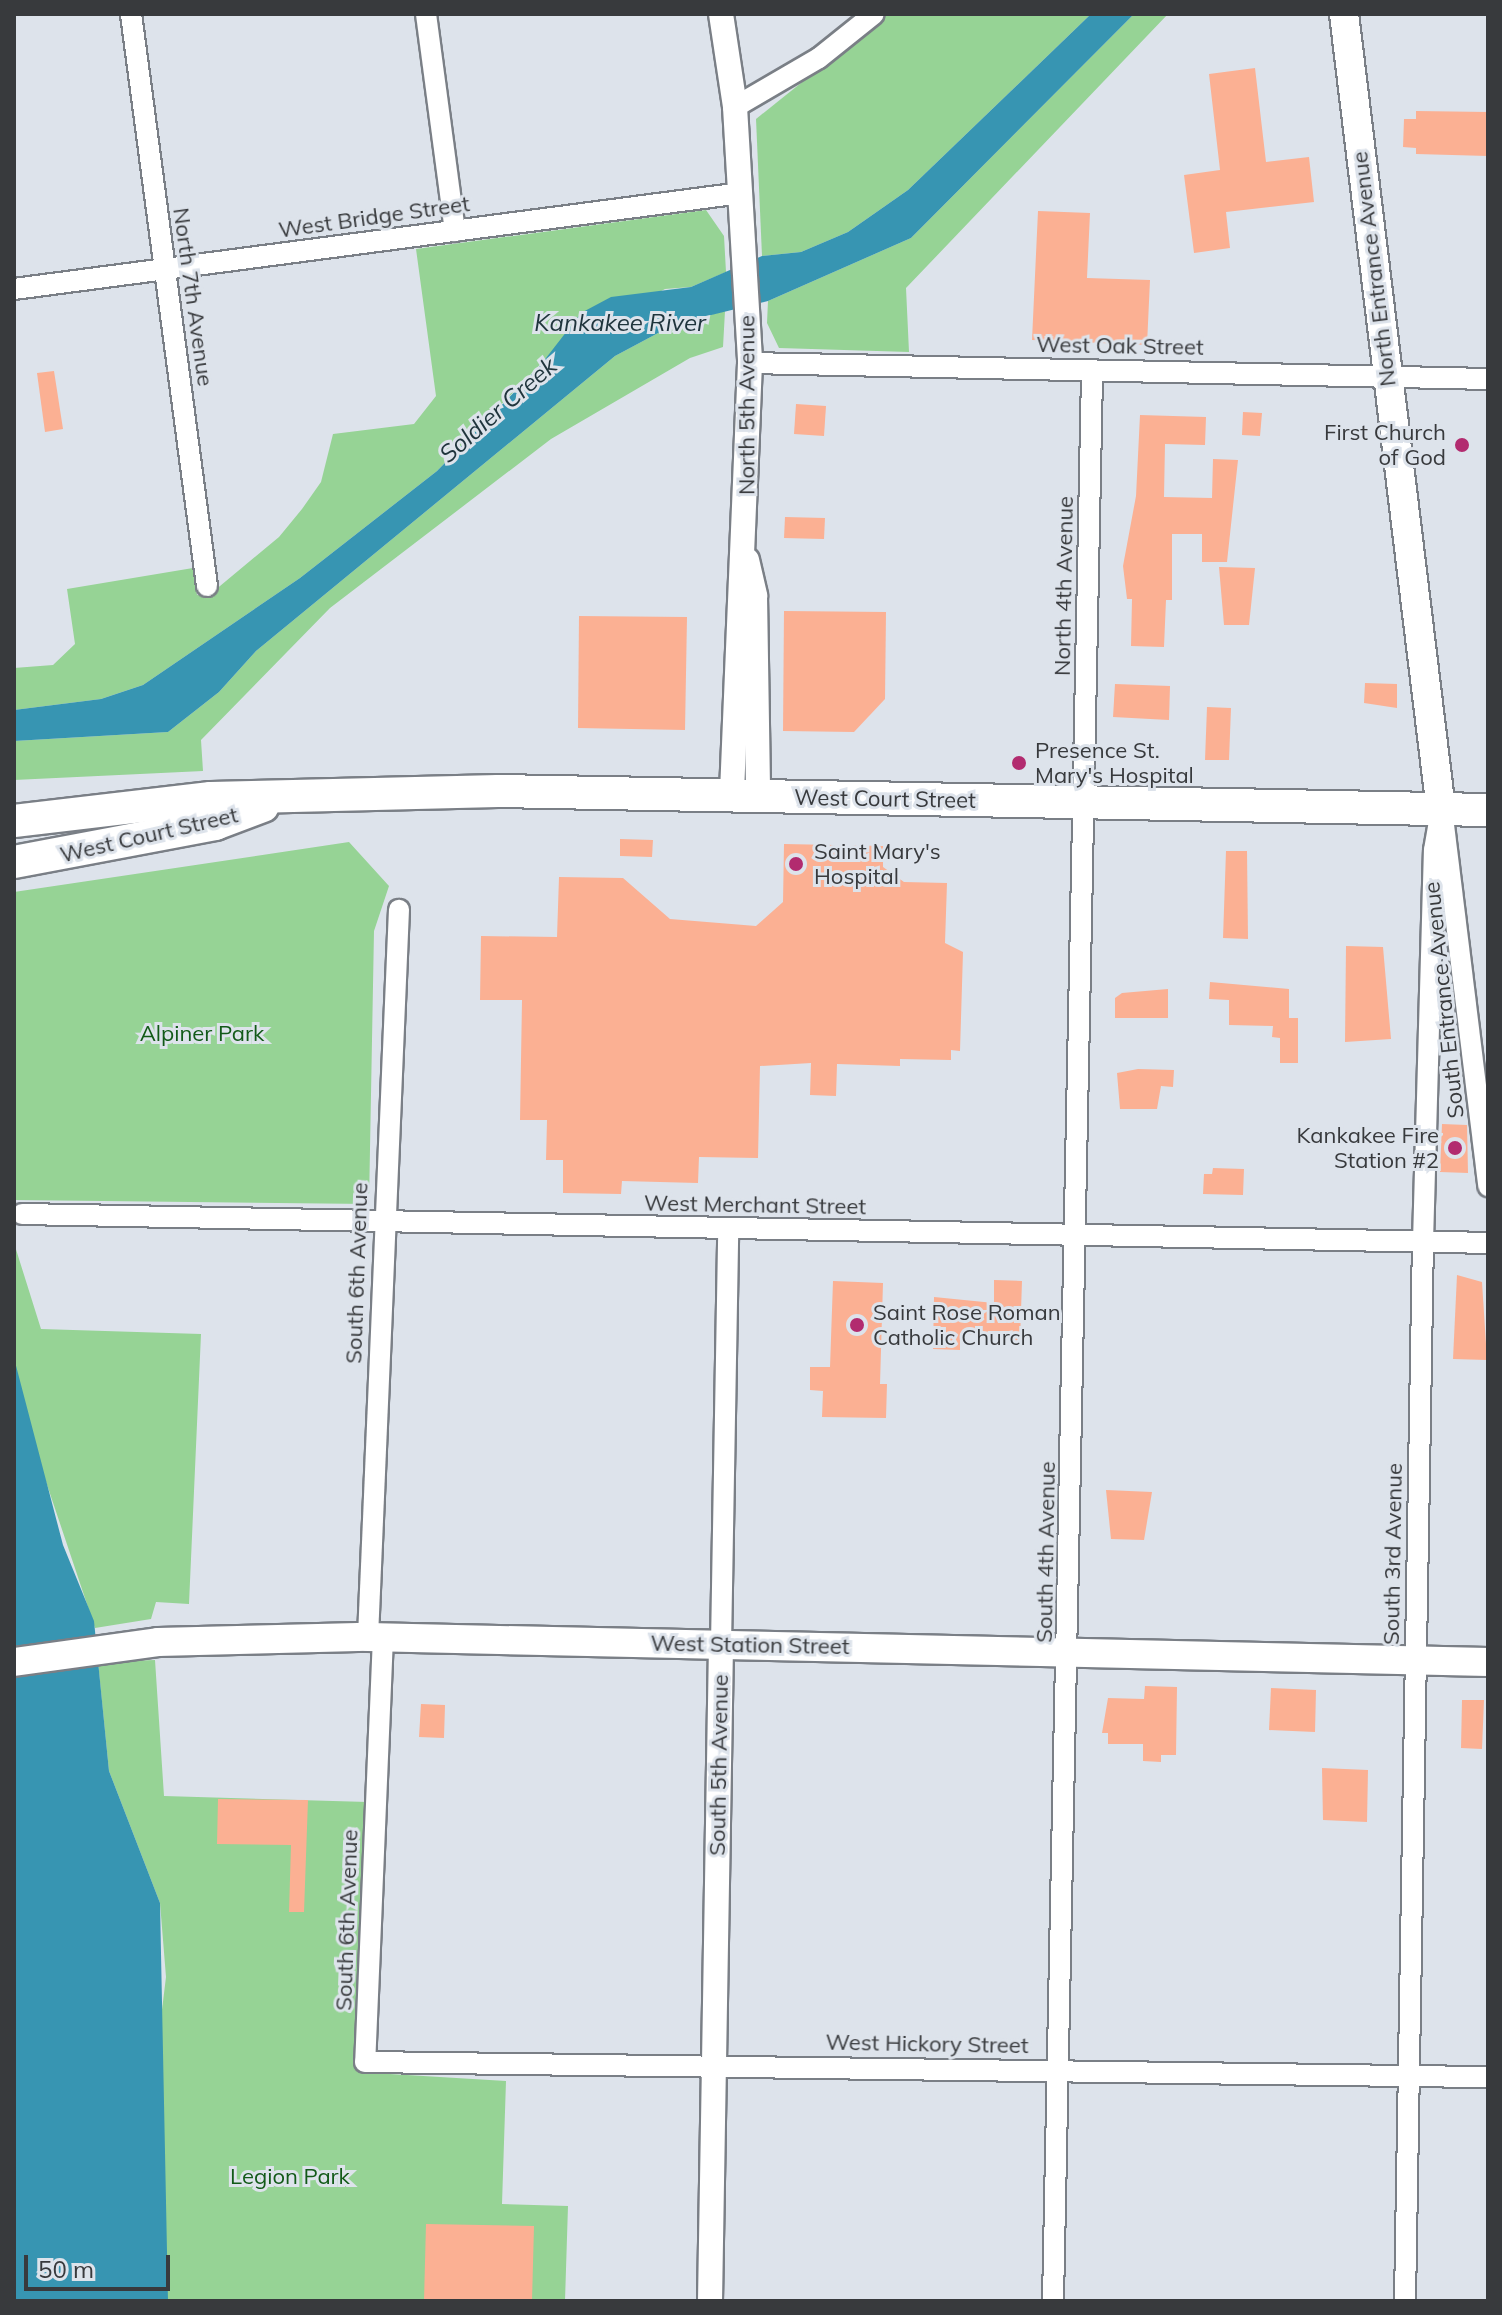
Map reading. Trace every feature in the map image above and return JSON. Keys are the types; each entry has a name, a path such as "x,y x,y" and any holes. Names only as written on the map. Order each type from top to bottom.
{"main road":[{"name":"North Entrance Avenue","path":"1344,14 1441,810"},
{"name":"West Court Street","path":"14,821 211,798 281,800 498,791 1488,810"},
{"name":"West Court Street","path":"14,862 215,824 281,800"},
{"name":"West Station Street","path":"14,1662 158,1642 376,1637 1488,1662"}],"street":[{"name":"North 7th Avenue","path":"131,14 207,586"},
{"path":"426,14 455,231"},
{"name":"North 5th Avenue","path":"721,14 735,107 750,363 744,546 737,596 745,797"},
{"path":"735,107 819,58 874,14"},
{"name":"West Bridge Street","path":"14,289 741,193"},
{"name":"West Oak Street","path":"750,363 1488,379"},
{"name":"North 4th Avenue","path":"1084,803 1092,370"},
{"name":"South 4th Avenue","path":"1053,2301 1084,803"},
{"name":"South Entrance Avenue","path":"1441,810 1452,850 1488,1186"},
{"name":"South 3rd Avenue","path":"1405,2301 1412,2076 1415,1660 1423,1242 1434,850 1441,810"},
{"name":"South 6th Avenue","path":"365,2062 383,1221 399,910"},
{"name":"West Merchant Street","path":"22,1214 1488,1243"},
{"name":"South 5th Avenue","path":"710,2301 728,1228"},
{"name":"West Hickory Street","path":"365,2062 1488,2077"}],"green space":[{"path":"887,14 1091,14 908,190 848,232 801,252 762,256 756,119"},
{"path":"1134,14 1168,14 906,288 909,352 779,348 767,323 768,301 911,238"},
{"path":"706,210 724,236 726,272 691,287 665,289 559,345 437,471 300,578 143,685 101,699 14,710 14,668 53,665 75,644 67,589 193,568 197,595 208,596 279,537 302,509 321,482 333,434 414,424 436,396 416,249"},
{"path":"725,311 723,347 690,358 551,439 330,608 201,740 203,771 14,780 14,741 168,732 219,692 256,651 615,356 675,324"},
{"name":"Alpiner Park","path":"349,842 389,886 374,931 369,1204 14,1200 14,892"},
{"path":"14,1243 41,1329 201,1334 189,1604 156,1602 151,1619 95,1628 24,1416 14,1358"},
{"name":"Legion Park","path":"155,1660 164,1796 368,1802 357,2072 506,2081 502,2204 568,2206 565,2301 165,2301 160,2026 166,1977 160,1903 109,1771 98,1662"}],"water":[{"name":"Kankakee River","path":"1091,14 1134,14 911,238 768,301 675,324 615,356 256,651 219,692 168,732 14,741 14,710 101,699 143,685 300,578 437,471 539,367 581,313 611,297 691,287 762,256 801,252 848,232 908,190"},
{"path":"14,1358 63,1545 94,1621 109,1771 160,1903 168,2301 14,2301"}],"building":[{"path":"1255,68 1266,162 1309,157 1314,202 1226,212 1230,248 1194,253 1184,175 1220,170 1209,74"},
{"path":"1416,111 1488,112 1488,156 1416,154 1416,148 1403,147 1404,119 1416,119"},
{"path":"1038,211 1090,213 1087,278 1150,280 1147,345 1032,340"},
{"path":"54,371 63,429 45,432 37,373"},
{"path":"796,404 826,406 824,436 794,434"},
{"path":"1243,412 1262,413 1260,436 1242,435"},
{"path":"1140,415 1206,417 1205,445 1165,444 1164,497 1212,498 1213,459 1238,460 1227,562 1202,562 1202,534 1172,534 1172,600 1166,600 1164,647 1131,646 1132,599 1127,599 1123,566 1136,496"},
{"path":"785,517 825,518 824,539 784,538"},
{"path":"1219,567 1255,568 1249,625 1224,625"},
{"path":"784,611 886,612 885,699 854,732 783,731"},
{"path":"579,616 687,617 685,730 578,728"},
{"path":"1365,683 1397,684 1397,708 1364,703"},
{"path":"1115,684 1170,686 1169,720 1113,717"},
{"path":"1207,707 1231,708 1229,760 1205,760"},
{"path":"620,839 653,840 652,857 620,856"},
{"path":"784,844 883,846 883,867 904,882 947,883 945,943 963,952 960,1051 951,1050 951,1060 900,1059 900,1066 837,1064 836,1096 810,1095 811,1063 760,1066 758,1158 699,1157 698,1183 622,1181 621,1194 563,1193 563,1160 546,1160 547,1120 520,1120 522,1000 480,1000 481,936 557,937 559,877 623,878 670,919 756,926 783,902"},
{"path":"1226,851 1247,851 1248,939 1223,938"},
{"path":"1346,946 1383,947 1391,1039 1345,1042"},
{"path":"1210,982 1289,989 1289,1018 1298,1018 1298,1063 1280,1063 1280,1038 1272,1037 1273,1026 1229,1025 1229,1000 1209,999"},
{"path":"1168,989 1168,1018 1115,1018 1115,998 1122,993"},
{"path":"1138,1069 1174,1070 1173,1087 1161,1086 1157,1109 1120,1109 1117,1073"},
{"name":"Kankakee Fire Station #2","path":"1442,1124 1467,1125 1468,1173 1440,1172"},
{"path":"1213,1168 1244,1169 1243,1195 1203,1194 1204,1174 1212,1174"},
{"path":"1457,1275 1482,1282 1487,1360 1453,1359"},
{"path":"994,1280 1022,1281 1020,1341 960,1333 960,1350 933,1349 934,1297 994,1303"},
{"name":"Saint Rose Roman Catholic Church","path":"833,1281 883,1283 880,1384 887,1384 886,1418 822,1417 823,1391 810,1390 810,1367 830,1367"},
{"path":"1106,1490 1152,1492 1144,1540 1111,1539"},
{"path":"1145,1686 1177,1687 1176,1755 1161,1755 1161,1762 1143,1761 1143,1744 1108,1744 1108,1733 1102,1733 1108,1698 1144,1699"},
{"path":"1271,1688 1316,1690 1315,1732 1269,1730"},
{"path":"1462,1700 1484,1700 1482,1749 1461,1748"},
{"path":"421,1704 445,1705 444,1738 419,1737"},
{"path":"1322,1768 1368,1770 1367,1822 1323,1820"},
{"path":"218,1799 308,1800 304,1912 289,1912 291,1845 217,1844"},
{"path":"426,2224 534,2226 532,2301 424,2301"}],"place":[{"name":"First Church of God","path":"1462,445"},
{"name":"Presence St. Mary's Hospital","path":"1019,763"},
{"name":"Saint Mary's Hospital","path":"796,864"},
{"name":"Kankakee Fire Station #2","path":"1455,1148"},
{"name":"Saint Rose Roman Catholic Church","path":"857,1325"}],"water label":[{"name":"Soldier Creek","path":"498,410"}]}
